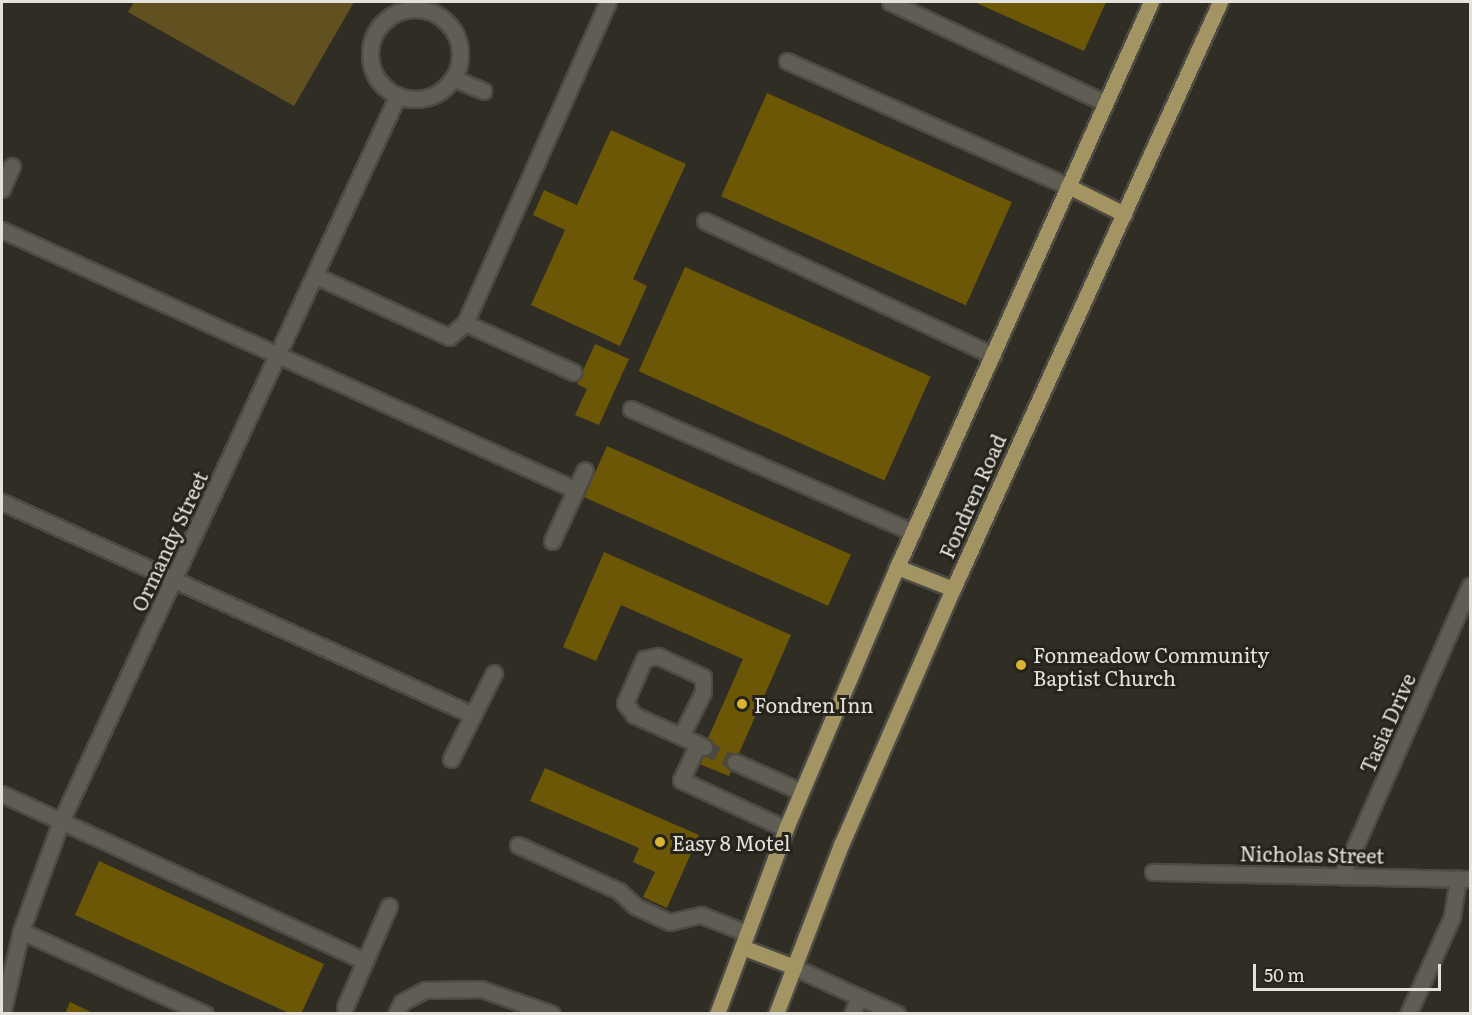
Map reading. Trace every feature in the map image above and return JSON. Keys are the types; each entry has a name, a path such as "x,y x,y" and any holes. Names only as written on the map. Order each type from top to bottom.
{"main road":[{"name":"Fondren Road","path":"717,1014 786,829 897,567 1151,2"},
{"name":"Fondren Road","path":"776,1014 841,845 953,589 1220,2"},
{"path":"1068,186 1124,214"},
{"path":"897,567 953,589"},
{"path":"745,940 794,967"}],"street":[{"path":"316,276 449,338 465,323 608,2"},
{"path":"890,2 1106,103"},
{"path":"409,10 438,16 450,26 460,53 453,78 426,98 398,95 377,77 371,50 382,24 409,10"},
{"path":"787,61 1068,186"},
{"path":"453,78 483,91"},
{"name":"Ormandy Street","path":"2,1014 21,932 61,821 175,580 398,95"},
{"path":"2,189 12,166"},
{"path":"705,221 993,355"},
{"path":"2,230 576,490"},
{"path":"465,323 573,372"},
{"path":"631,409 913,532"},
{"path":"552,541 585,470"},
{"path":"2,502 473,715"},
{"name":"Tasia Drive","path":"1342,876 1470,586"},
{"path":"681,736 703,692 703,677 658,656 644,659 625,703 634,715 701,745 681,780 786,829"},
{"path":"451,759 494,673"},
{"path":"735,762 802,792"},
{"path":"2,794 365,961"},
{"path":"518,845 619,891 634,906 670,922 701,915 745,940"},
{"name":"Nicholas Street","path":"1153,872 1464,878"},
{"path":"1408,1014 1452,917 1464,878"},
{"path":"345,1007 389,906"},
{"path":"21,932 205,1014"},
{"path":"794,967 897,1014"},
{"path":"396,1014 402,1002 425,990 481,989 552,1014"},
{"path":"852,1014 859,997"},
{"path":"859,997 862,1014"}],"shaded area":[{"path":"134,2 354,2 294,106 128,12"}],"building":[{"path":"974,2 1106,2 1084,51"},
{"path":"767,93 1012,202 966,305 721,196"},
{"path":"611,130 686,164 633,279 647,286 620,346 531,305 565,230 533,215 544,190 577,205"},
{"path":"685,267 931,376 884,481 639,371"},
{"path":"595,344 629,359 599,425 575,415 587,389 577,384"},
{"path":"607,446 851,555 828,606 584,497"},
{"name":"Fondren Inn","path":"604,552 791,635 729,776 697,763 743,659 621,605 596,661 563,647"},
{"name":"Easy 8 Motel","path":"545,768 699,835 667,908 643,897 655,872 633,862 639,848 530,801"},
{"path":"99,861 324,964 301,1014 291,1014 75,915"},
{"path":"70,1002 95,1014 65,1014"}],"tunnel":[{"path":"704,747 735,762"}],"place":[{"name":"Fonmeadow Community Baptist Church","path":"1021,665"},
{"name":"Fondren Inn","path":"742,704"},
{"name":"Easy 8 Motel","path":"660,842"}]}
